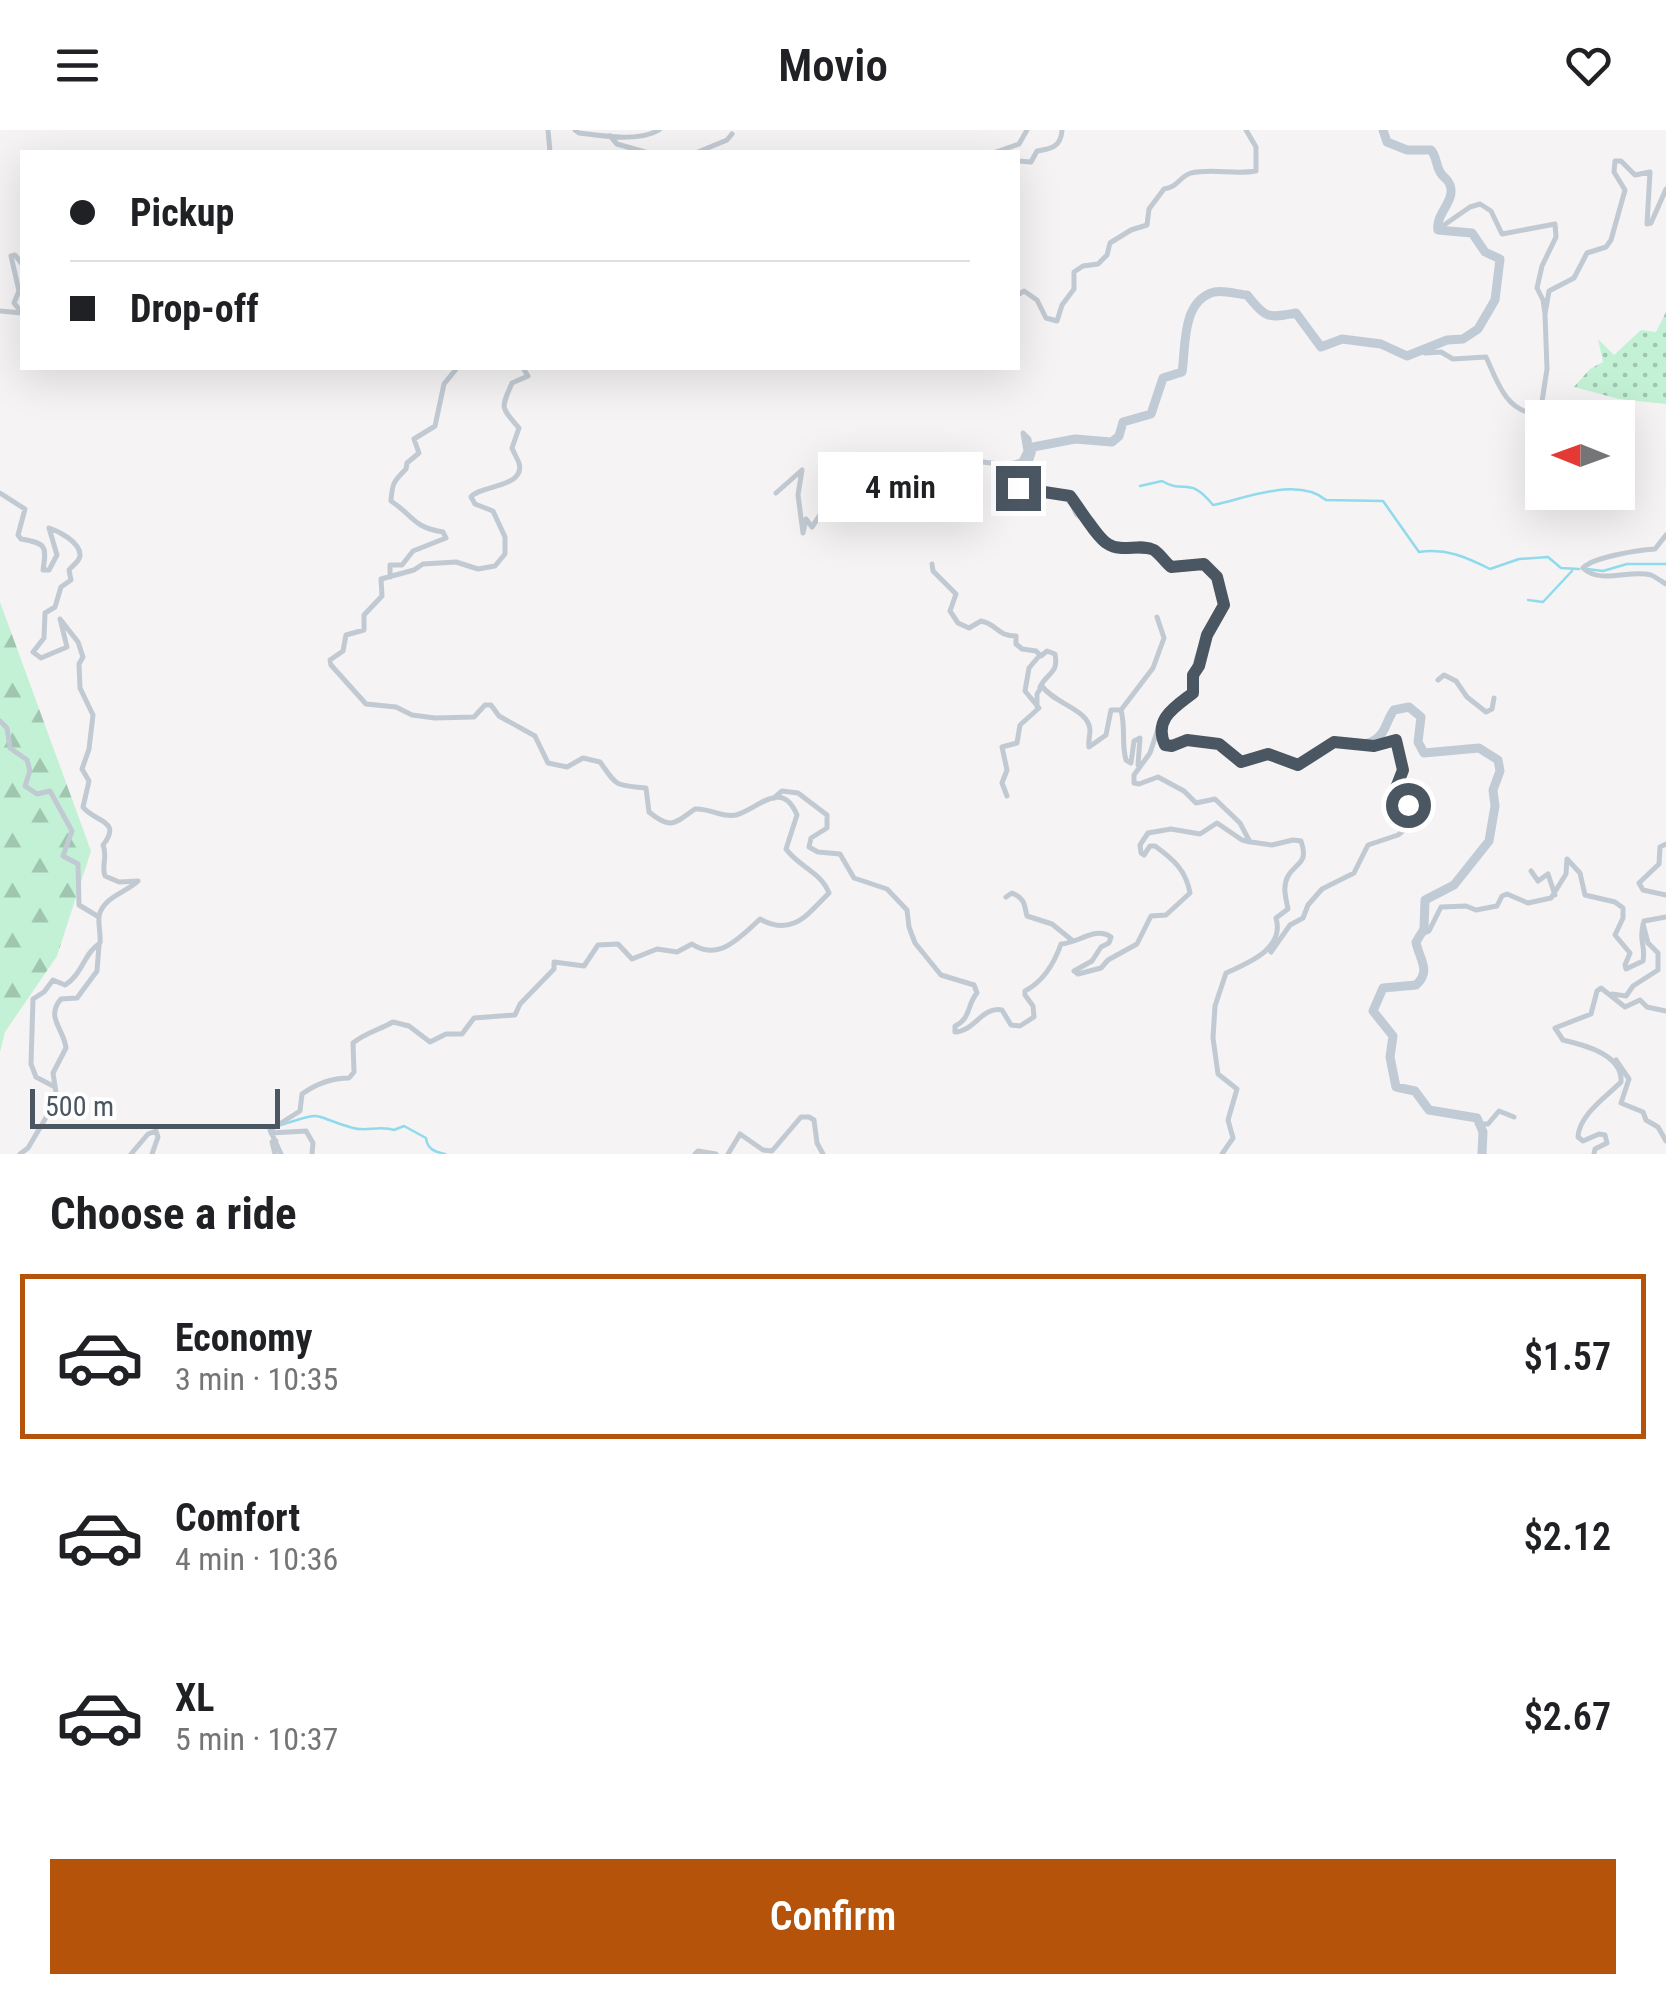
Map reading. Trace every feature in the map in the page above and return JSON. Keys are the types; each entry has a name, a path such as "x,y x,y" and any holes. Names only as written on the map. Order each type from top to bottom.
{"street":[{"path":"575,130 579,134 610,136 649,135 660,130"},
{"path":"1002,150 1019,144 1027,130"},
{"path":"1020,160 1031,162 1036,151 1054,148 1062,130"},
{"path":"1020,294 1030,294 1046,318 1057,321 1064,300 1074,290 1074,272 1098,264 1107,255 1110,243 1147,224 1150,208 1166,188 1176,187 1189,174 1210,170 1223,174 1256,171 1256,148 1246,130"},
{"path":"1383,130 1387,142 1407,150 1431,150 1436,157 1440,173 1451,189 1436,224"},
{"path":"703,150 732,134"},
{"path":"610,136 617,144 638,150"},
{"path":"1031,452 1037,446 1075,439 1112,442 1124,422 1151,414 1163,378 1182,372 1183,340 1192,314 1205,298 1216,292 1246,295 1258,312 1269,316 1296,314 1321,347 1342,339 1381,344 1401,355 1438,352 1453,359 1486,358 1499,388 1522,411 1533,414 1541,408 1547,376 1545,314 1550,291 1570,281 1586,254 1611,240 1626,190 1614,172 1615,161 1621,161 1635,175 1650,172 1647,224 1651,224 1666,188"},
{"path":"1436,224 1444,225 1480,204 1492,211 1502,234 1555,224 1556,237 1537,288 1545,314"},
{"path":"1416,354 1446,340 1463,339 1478,329 1495,300 1500,259 1485,252 1472,233 1442,231 1436,224"},
{"path":"20,261 11,256 19,291 14,303 20,310"},
{"path":"390,577 390,566 402,565 414,551 446,538 443,532 414,523 405,509 392,500 391,487 419,453 414,438 435,426 444,384 455,370"},
{"path":"271,1133 274,1126 300,1111 302,1094 312,1086 349,1078 354,1072 353,1043 365,1033 395,1022 432,1042 448,1034 462,1034 474,1018 515,1015 520,1004 550,974 554,962 584,966 598,945 618,944 632,960 656,949 676,952 692,944 702,950 726,948 760,919 777,927 803,920 829,891 822,879 795,861 786,849 798,815 786,799 754,803 734,815 711,808 696,809 685,820 672,824 651,814 646,788 628,788 613,782 600,762 580,758 566,767 548,763 535,736 499,716 491,705 474,717 439,718 412,715 396,706 363,703 330,660 342,653 346,635 364,630 364,615 382,596 379,582 426,564 456,562 486,569 503,557 505,538 493,511 480,508 471,497 479,490 504,486 518,472 520,465 512,445 519,428 504,412 503,403 512,382 528,376 524,370"},
{"path":"776,494 802,470 798,495 803,532 806,519 812,527 822,512 870,518 882,515 918,486 936,481 945,472 961,469 974,460 1008,465 1021,461 1026,451 1023,433 1029,439 1031,452 1027,465 1013,478 1018,488 1070,496 1078,514 1091,522 1110,546 1153,550 1168,566 1204,564 1217,577 1224,605 1207,635 1193,675 1194,690 1172,706 1160,722 1150,753 1133,778 1136,784 1158,776 1184,790 1196,802 1215,799 1240,824 1250,842"},
{"path":"0,492 25,509 18,535 40,543 47,554 43,570 50,569 57,555 49,528 71,540 79,553 70,570 71,580 61,587 56,607 45,613 44,638 33,652 41,658 67,647 59,625 61,619 78,642 82,653 80,688 93,715 90,749 82,769 89,781 82,805 110,830 104,844 105,876 119,882 138,882 114,896 99,917 95,974 78,998 61,999 55,1007 54,1019 66,1048 53,1073 58,1099 50,1106 28,1148 20,1154"},
{"path":"1666,535 1655,549 1636,549 1598,559 1586,563 1584,568 1590,574 1622,578 1653,575 1666,584"},
{"path":"932,564 933,571 956,594 950,611 958,623 969,628 987,622 1002,636 1016,636 1017,646 1036,651 1039,658"},
{"path":"1121,710 1153,668 1164,638 1157,617"},
{"path":"1008,796 1002,783 1008,770 1002,745 1017,743 1020,724 1038,711 1040,686 1054,674 1055,654 1049,651 1029,668 1025,692 1037,706"},
{"path":"1438,680 1444,675 1454,679 1467,698 1486,712 1492,709 1494,698"},
{"path":"1040,686 1057,702 1073,707 1088,724 1089,746 1106,735 1111,710 1121,710"},
{"path":"1364,745 1380,736 1394,710 1409,707 1421,718 1418,742 1424,753 1479,748 1499,762 1489,841 1454,885 1428,897 1424,929 1416,939 1426,970 1421,981 1414,986 1383,988 1373,1008 1393,1036 1390,1057 1395,1085 1416,1090 1429,1110 1472,1117 1480,1124 1482,1154"},
{"path":"1121,710 1126,731 1122,744 1128,764 1134,741 1141,738 1138,768"},
{"path":"1166,716 1161,734 1165,745 1187,740 1219,744 1244,763 1268,754 1298,765 1334,742 1374,746 1399,742 1403,770 1396,788 1412,811 1413,820 1398,835 1368,846 1354,873 1320,890 1303,918 1290,925 1272,951 1243,961 1226,973 1216,1002 1213,1038 1218,1074 1235,1085 1237,1093 1228,1120 1233,1138 1222,1154"},
{"path":"0,721 6,728 10,748 27,760 30,772 25,786 37,794 50,791 59,802 72,831 63,856 78,864 79,905 99,917"},
{"path":"774,798 782,791 798,793 826,815 830,822 827,828 811,838 809,847 840,854 854,878 887,889 907,910 908,927 915,943 941,975 968,981 976,988 970,1010 954,1032 966,1030 990,1009 1002,1010 1011,1026 1031,1022 1033,1006 1024,995 1025,990 1042,979 1057,958 1060,944 1076,943 1096,932 1111,937 1092,961 1074,971 1078,974 1101,968 1137,944 1149,918 1166,915 1190,893 1177,863 1156,846 1150,846 1144,855 1141,853 1140,845 1148,833 1171,829 1200,834 1217,823 1250,842 1274,845 1298,840 1304,850 1301,864 1287,878 1287,911 1277,916 1279,930 1263,954"},
{"path":"1666,844 1660,847 1659,864 1639,883 1643,890 1666,895"},
{"path":"1420,934 1429,932 1441,907 1466,906 1476,910 1497,906 1507,894 1528,903 1548,900 1566,874 1569,859 1580,873 1585,895 1615,902 1622,908 1624,918 1614,935 1630,953 1626,969 1643,960 1639,938 1643,924 1651,918 1666,917"},
{"path":"1531,872 1538,881 1548,874 1555,895"},
{"path":"1006,896 1020,896 1026,904 1027,916 1052,924 1076,943"},
{"path":"1610,993 1626,996 1633,986 1658,970 1658,953 1648,943 1643,924"},
{"path":"55,1087 36,1077 31,1064 33,999 46,991 53,980 64,984 71,981 87,960 90,949 99,945"},
{"path":"1666,1011 1648,1007 1640,1000 1625,1007 1606,989 1598,990 1591,1014 1557,1026 1555,1031 1563,1040 1582,1043 1623,1066 1628,1079 1621,1104 1643,1112 1666,1141"},
{"path":"1594,1154 1595,1148 1607,1143 1605,1136 1600,1134 1583,1141 1577,1130 1596,1104 1620,1082 1621,1074 1613,1060"},
{"path":"1480,1124 1488,1124 1498,1111 1514,1117"},
{"path":"728,1154 740,1134 763,1150 772,1151 806,1116 814,1120 823,1154"},
{"path":"131,1154 156,1130 158,1137 152,1154"},
{"path":"271,1133 306,1131 314,1142 312,1154"},
{"path":"271,1133 278,1154"},
{"path":"695,1154 716,1154"}],"green space":[{"path":"1666,312 1666,404 1619,399 1574,387 1590,369 1603,362 1598,339 1614,355 1641,330 1656,332"},
{"path":"0,602 91,851 57,956 5,1032 0,1052"}],"waterway":[{"path":"1140,486 1162,481 1192,488 1213,505 1286,489 1314,493 1326,500 1383,501 1419,552 1456,554 1490,569 1519,559 1548,557 1561,568 1579,569"},
{"path":"1587,569 1603,571 1627,564 1666,564"},
{"path":"1528,600 1543,602 1572,571"},
{"path":"281,1125 313,1116 358,1129 394,1130 404,1126 426,1138 432,1149 445,1154"}],"route":[{"path":"1018,488 1070,496 1078,514 1091,522 1110,546 1149,548 1171,567 1204,564 1215,574 1224,605 1207,635 1193,675 1193,693 1172,706 1163,722 1161,734 1165,745 1184,740 1219,744 1241,762 1268,754 1298,765 1334,742 1374,746 1396,740 1403,770 1396,788 1408,805"}]}
